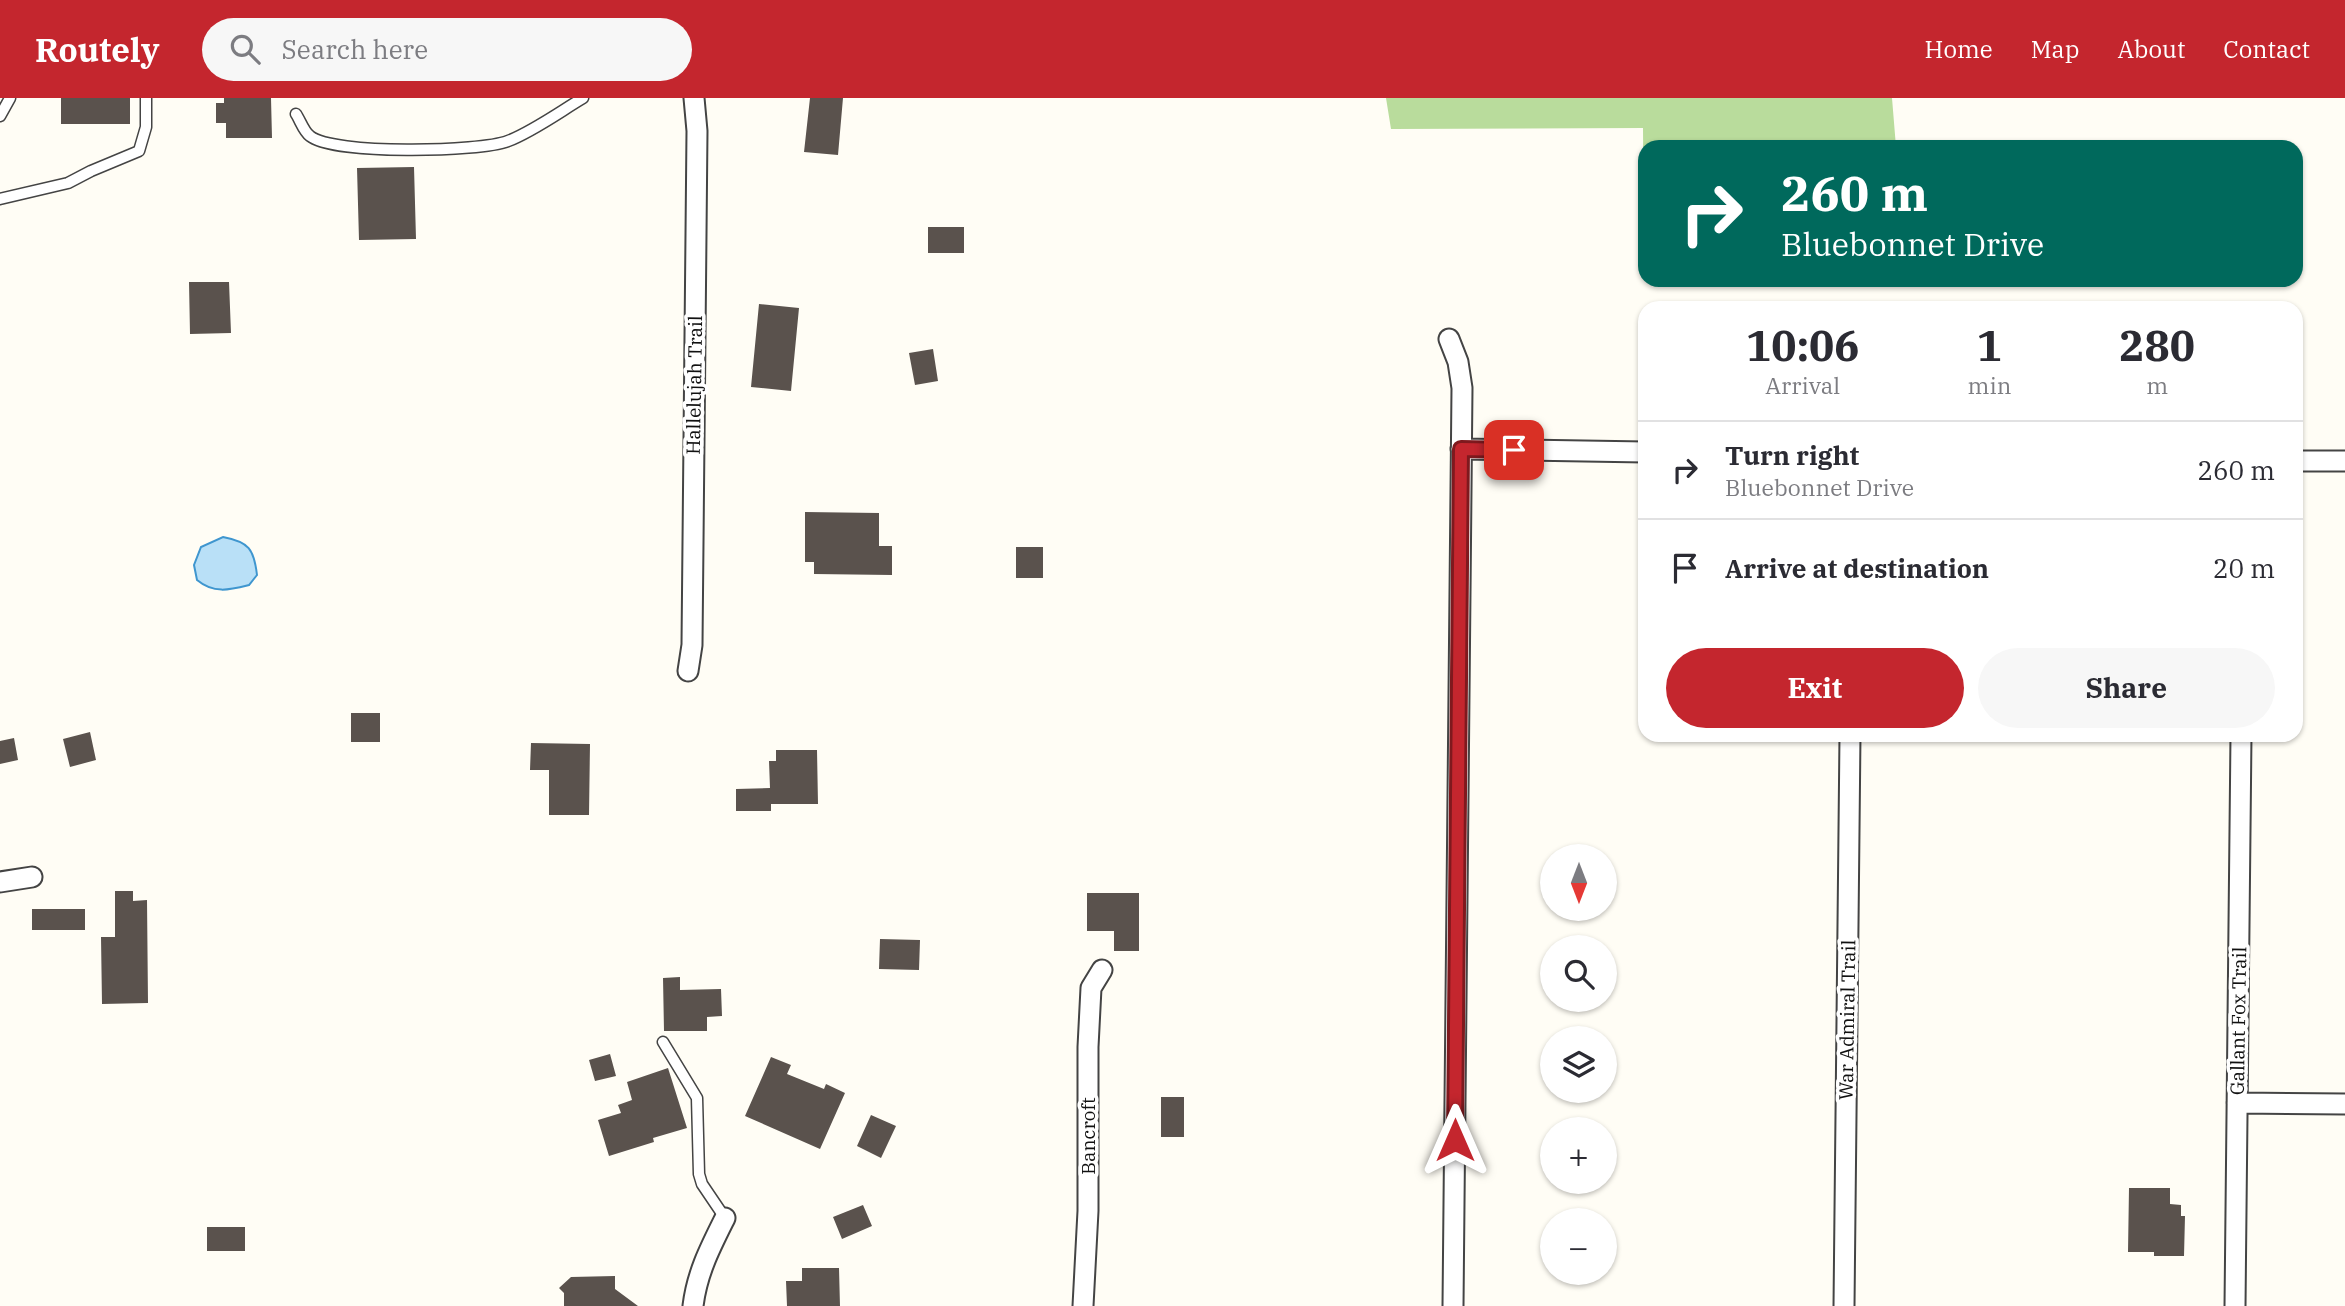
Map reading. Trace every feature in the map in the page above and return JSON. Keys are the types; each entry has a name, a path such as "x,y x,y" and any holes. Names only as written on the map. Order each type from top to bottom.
{"street":[{"name":"Hallelujah Trail","path":"688,671 692,632 697,131 694,98"},
{"path":"1449,340 1461,377 1453,1306"},
{"path":"1461,449 1638,452"},
{"path":"2303,461 2345,461"},
{"name":"War Admiral Trail","path":"1844,1306 1850,742"},
{"name":"Gallant Fox Trail","path":"2235,1306 2242,742"},
{"path":"0,882 32,877"},
{"name":"Bancroft","path":"1083,1306 1088,1212 1088,1047 1091,988 1102,970"},
{"path":"2237,1102 2345,1104"},
{"path":"693,1306 696,1282 705,1257 725,1218"}],"lane":[{"path":"0,116 10,98"},
{"path":"0,199 68,183 91,170 139,151 146,127 146,98"},
{"path":"296,114 310,136 336,146 390,149 468,148 508,141 583,98"},
{"path":"663,1042 697,1098 699,1174 702,1184 725,1218"}],"green space":[{"path":"1386,98 1892,98 1895,140 1643,140 1643,128 1391,129"}],"water":[{"path":"223,537 239,541 252,553 257,575 249,585 216,589 197,580 194,565 201,547"}],"building":[{"path":"61,98 130,98 130,124 61,124"},
{"path":"224,98 271,98 272,138 226,138 226,123 216,123 216,103 224,103"},
{"path":"810,98 843,98 838,155 804,152"},
{"path":"414,167 416,239 359,240 357,168"},
{"path":"928,227 964,227 964,253 928,253"},
{"path":"189,282 229,282 231,333 190,334"},
{"path":"759,304 799,308 791,391 751,387"},
{"path":"933,349 938,381 915,385 909,353"},
{"path":"805,512 879,513 879,546 892,546 892,575 814,574 814,562 805,562"},
{"path":"1016,547 1043,547 1043,578 1016,578"},
{"path":"351,713 380,713 380,742 351,742"},
{"path":"90,732 96,760 70,767 63,739"},
{"path":"14,738 18,760 0,764 0,741"},
{"path":"531,743 590,744 589,815 549,815 549,770 530,770"},
{"path":"776,750 817,750 818,804 771,804 771,811 736,811 736,789 770,788 769,761 776,761"},
{"path":"115,891 133,891 133,901 147,900 148,1003 102,1004 101,937 115,937"},
{"path":"1087,893 1139,893 1139,951 1114,951 1114,931 1087,931"},
{"path":"32,909 85,909 85,930 32,930"},
{"path":"880,939 920,940 919,970 879,969"},
{"path":"680,977 680,990 721,989 722,1016 707,1017 707,1031 664,1031 663,978"},
{"path":"610,1054 616,1076 595,1081 589,1060"},
{"path":"771,1057 791,1065 787,1074 824,1089 826,1084 845,1093 820,1149 745,1116"},
{"path":"668,1068 687,1128 609,1156 598,1120 621,1113 618,1105 632,1100 627,1082"},
{"path":"1161,1097 1184,1097 1184,1137 1161,1137"},
{"path":"871,1115 896,1126 881,1158 857,1146"},
{"path":"2129,1188 2170,1188 2170,1204 2181,1205 2181,1216 2185,1216 2184,1256 2154,1256 2154,1252 2128,1252"},
{"path":"863,1205 872,1226 842,1239 833,1217"},
{"path":"207,1227 245,1227 245,1251 207,1251"},
{"path":"802,1268 839,1268 840,1306 787,1306 786,1281 802,1281"},
{"path":"615,1276 615,1289 638,1306 564,1306 564,1293 559,1288 571,1277"}],"route":[{"path":"1455,1140 1461,449 1514,450"}]}
